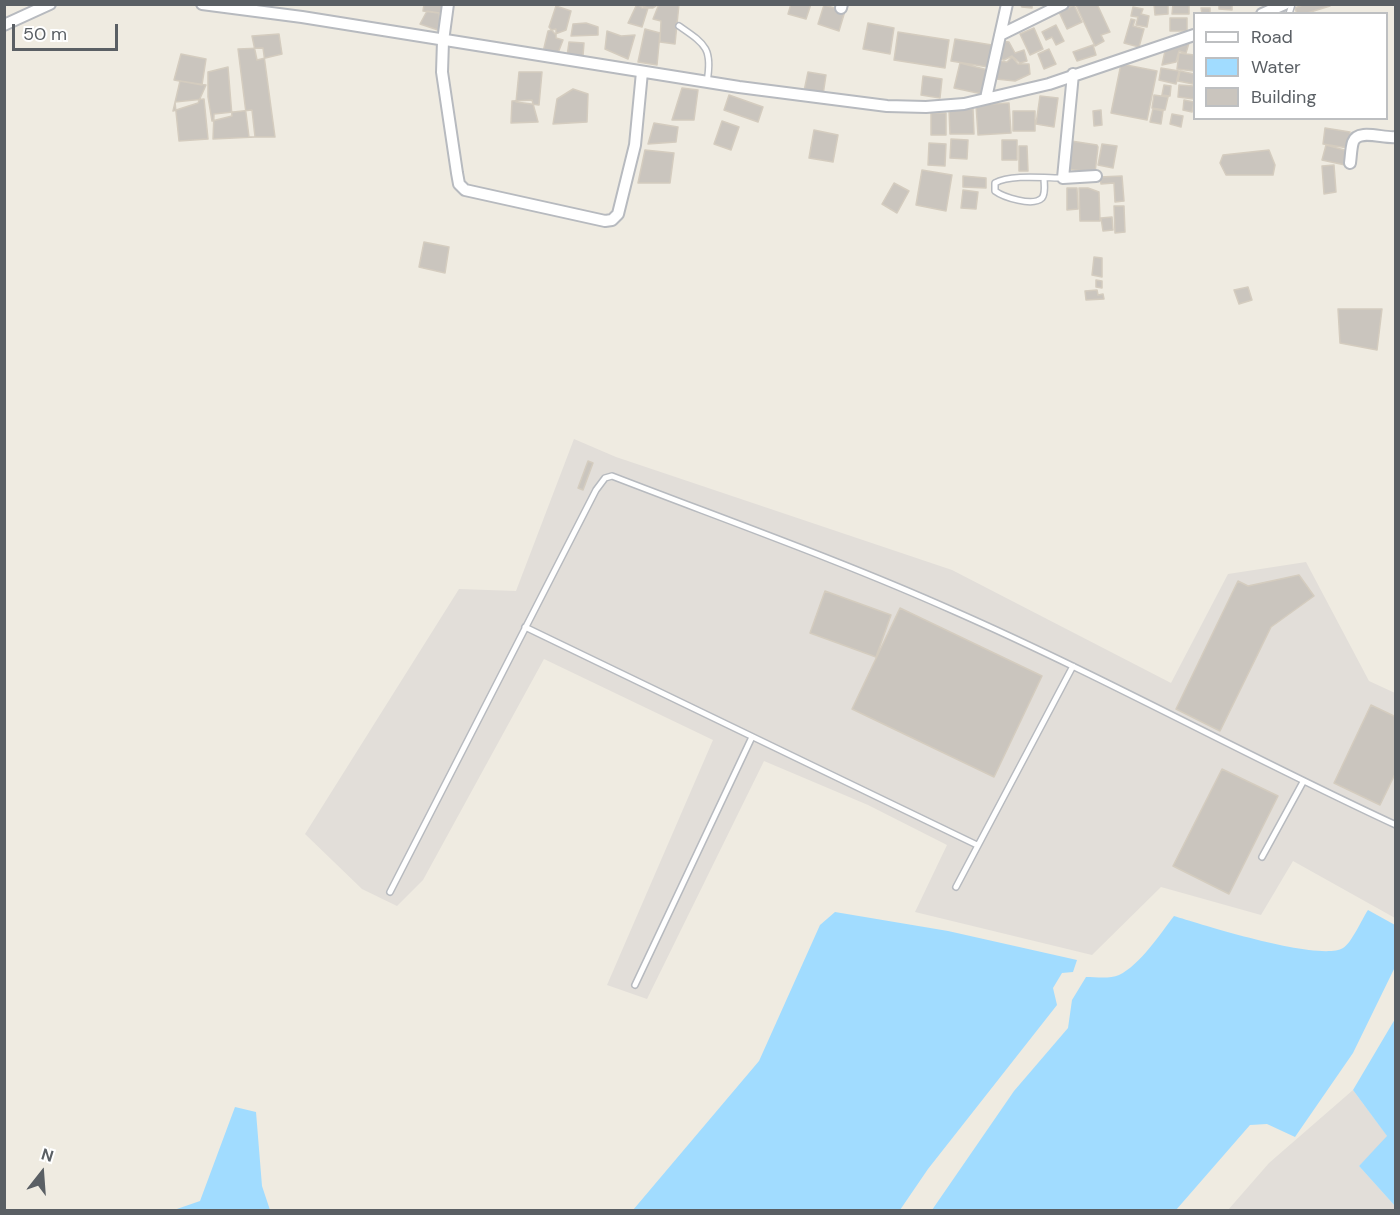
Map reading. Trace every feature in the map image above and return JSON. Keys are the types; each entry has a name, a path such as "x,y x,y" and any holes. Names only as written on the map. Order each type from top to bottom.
{"street":[{"path":"4,25 50,4"},
{"path":"202,4 302,17 707,82 888,106 926,107 964,104 1049,84 1193,35"},
{"path":"448,4 442,72 459,184 465,190 604,221 612,220 618,214 630,171 635,145 642,72"},
{"path":"986,98 1007,4"},
{"path":"1000,35 1063,4"},
{"path":"1267,12 1285,4"},
{"path":"1073,74 1063,178 1096,176"},
{"path":"1350,163 1353,141 1357,137 1364,135 1395,137"}],"lane":[{"path":"679,26 698,39 707,51 711,63 707,82"},
{"path":"1044,178 1043,195 1041,199 1034,201 1010,199 995,191 995,183 999,180 1044,178 1063,178"},
{"path":"390,892 596,490 605,478 612,476 871,575 954,610 1073,666 1303,782 1395,825"},
{"path":"525,627 977,845"},
{"path":"956,887 1073,666"},
{"path":"635,985 752,737"},
{"path":"1262,856 1303,782"}],"shaded area":[{"path":"574,439 616,457 952,570 1171,683 1228,574 1306,562 1369,681 1395,693 1395,918 1293,861 1261,915 1161,887 1092,955 915,912 947,845 868,805 764,761 647,999 607,985 713,740 544,659 423,880 397,906 362,889 305,834 459,589 516,591"},
{"path":"1353,1090 1388,1137 1359,1166 1395,1206 1395,1210 1228,1210 1269,1163"}],"water":[{"path":"1368,910 1395,925 1395,967 1353,1053 1295,1137 1267,1124 1250,1125 1176,1210 932,1210 1014,1091 1068,1028 1072,1000 1086,977 1111,977 1127,970 1149,948 1174,916 1261,941 1330,951 1346,946"},
{"path":"835,912 948,931 1077,960 1073,972 1062,973 1053,988 1057,1005 928,1169 900,1210 633,1210 759,1061 820,925"},
{"path":"1395,1019 1395,1206 1359,1166 1387,1136 1353,1090"},
{"path":"235,1107 256,1112 262,1186 270,1210 174,1210 200,1201"}],"building":[{"path":"424,4 445,4 446,14 423,11"},
{"path":"637,4 648,8 642,27 628,23"},
{"path":"638,4 659,4 653,8 642,8"},
{"path":"659,4 679,4 675,44 660,42 661,21 653,19"},
{"path":"791,4 811,4 806,19 788,14"},
{"path":"1020,4 1032,4 1032,8 1022,7"},
{"path":"1097,4 1110,32 1101,35 1104,41 1095,46 1076,5"},
{"path":"1154,4 1168,4 1168,14 1155,15"},
{"path":"1173,4 1189,4 1189,14 1172,14"},
{"path":"1219,4 1232,4 1232,10 1219,9"},
{"path":"1305,4 1330,4 1330,6 1310,12 1296,12 1295,8"},
{"path":"824,5 845,11 839,31 818,24"},
{"path":"1074,5 1082,22 1067,29 1059,12"},
{"path":"556,6 571,11 566,30 555,34 549,27"},
{"path":"1133,7 1143,9 1141,14 1149,16 1147,27 1136,25 1138,17 1131,16"},
{"path":"1201,8 1210,8 1210,12 1202,12"},
{"path":"427,11 439,13 441,31 420,24"},
{"path":"1170,18 1187,18 1187,31 1170,31"},
{"path":"1131,19 1135,20 1133,26 1144,29 1139,47 1124,43"},
{"path":"586,23 598,27 598,35 571,36 573,24"},
{"path":"868,23 894,28 890,54 863,49"},
{"path":"1056,25 1064,41 1056,45 1052,37 1046,40 1042,32"},
{"path":"1034,28 1043,49 1030,55 1020,34"},
{"path":"556,29 556,38 563,40 558,53 543,52 548,31"},
{"path":"645,29 660,33 657,65 638,62"},
{"path":"607,31 621,36 635,35 628,59 605,49"},
{"path":"898,32 949,40 945,68 894,60"},
{"path":"279,34 282,54 257,60 252,36"},
{"path":"955,39 992,45 988,67 951,61"},
{"path":"1001,41 1009,42 1015,53 1024,50 1027,61 1020,63 1012,56 1004,60 998,58"},
{"path":"569,42 584,43 583,56 567,56"},
{"path":"1189,43 1186,53 1179,51 1176,62 1162,65 1165,51"},
{"path":"1093,45 1096,55 1077,61 1073,52"},
{"path":"263,48 275,137 249,137 238,49"},
{"path":"1049,49 1056,64 1044,69 1038,54"},
{"path":"1179,53 1193,55 1193,71 1177,69"},
{"path":"181,54 206,59 202,85 174,80"},
{"path":"1012,57 1018,64 1029,64 1030,74 1015,81 996,79 998,61 1007,62"},
{"path":"960,63 988,70 982,94 954,88"},
{"path":"1121,64 1157,71 1147,120 1111,113"},
{"path":"228,67 232,116 212,121 208,97 208,72"},
{"path":"1161,68 1179,71 1176,84 1159,80"},
{"path":"1180,71 1193,74 1193,84 1178,81"},
{"path":"519,72 542,72 539,105 516,102"},
{"path":"808,72 826,75 823,95 804,91"},
{"path":"923,76 942,79 940,98 921,95"},
{"path":"180,81 206,85 198,103 173,111"},
{"path":"1164,85 1171,86 1170,96 1162,95"},
{"path":"1179,85 1193,86 1193,99 1178,97"},
{"path":"682,88 698,90 694,120 672,120"},
{"path":"573,89 588,94 587,122 553,124 557,99"},
{"path":"729,95 763,107 758,122 724,110"},
{"path":"1154,95 1168,97 1165,110 1152,108"},
{"path":"1040,96 1058,98 1054,127 1036,124"},
{"path":"204,99 208,139 179,141 175,102"},
{"path":"532,100 538,122 511,123 512,101"},
{"path":"1184,100 1193,102 1192,112 1183,110"},
{"path":"1009,103 1011,133 978,135 976,105"},
{"path":"973,109 974,134 950,134 949,110"},
{"path":"1153,109 1163,111 1161,124 1150,122"},
{"path":"252,110 255,137 213,139 214,114"},
{"path":"1101,110 1102,125 1094,126 1093,111"},
{"path":"1013,111 1035,111 1035,131 1013,131"},
{"path":"931,113 946,113 946,135 931,135"},
{"path":"1172,114 1183,116 1181,127 1170,124"},
{"path":"722,121 739,127 731,150 714,144"},
{"path":"654,123 678,127 676,142 648,144"},
{"path":"1325,128 1350,132 1348,148 1323,144"},
{"path":"814,130 838,135 833,162 809,158"},
{"path":"951,139 968,140 967,159 950,158"},
{"path":"1002,140 1017,140 1017,160 1002,160"},
{"path":"1071,141 1097,145 1095,173 1067,169"},
{"path":"929,143 946,144 945,166 928,165"},
{"path":"1102,144 1117,146 1113,168 1098,165"},
{"path":"1326,145 1348,151 1345,165 1322,160"},
{"path":"1019,146 1027,146 1028,171 1019,171"},
{"path":"645,150 674,153 670,183 638,183"},
{"path":"1269,150 1275,165 1273,175 1226,175 1220,163 1223,155"},
{"path":"1334,165 1336,192 1324,194 1322,166"},
{"path":"922,170 952,175 946,211 916,205"},
{"path":"963,176 986,178 986,188 963,187"},
{"path":"1122,176 1124,201 1115,202 1114,183 1101,184 1100,177"},
{"path":"894,183 909,191 897,213 882,204"},
{"path":"1067,188 1077,188 1078,209 1067,210"},
{"path":"1079,188 1099,192 1100,221 1080,221"},
{"path":"963,190 978,192 976,209 961,208"},
{"path":"1114,206 1124,206 1125,232 1115,233"},
{"path":"1112,217 1113,230 1103,231 1101,218"},
{"path":"424,242 449,247 445,273 419,267"},
{"path":"1094,257 1102,258 1102,277 1092,275"},
{"path":"1096,280 1102,281 1102,288 1096,287"},
{"path":"1248,287 1252,300 1239,304 1234,290"},
{"path":"1097,290 1098,295 1103,294 1104,299 1086,300 1085,291"},
{"path":"1338,309 1382,309 1377,350 1340,343"},
{"path":"588,461 593,463 583,490 578,488"},
{"path":"1299,575 1314,596 1271,627 1220,731 1176,709 1238,581 1248,586"},
{"path":"825,591 891,615 876,657 810,633"},
{"path":"900,608 1042,676 994,777 852,709"},
{"path":"1371,705 1396,717 1396,772 1380,805 1334,783"},
{"path":"1222,769 1278,796 1229,894 1173,866"}]}
